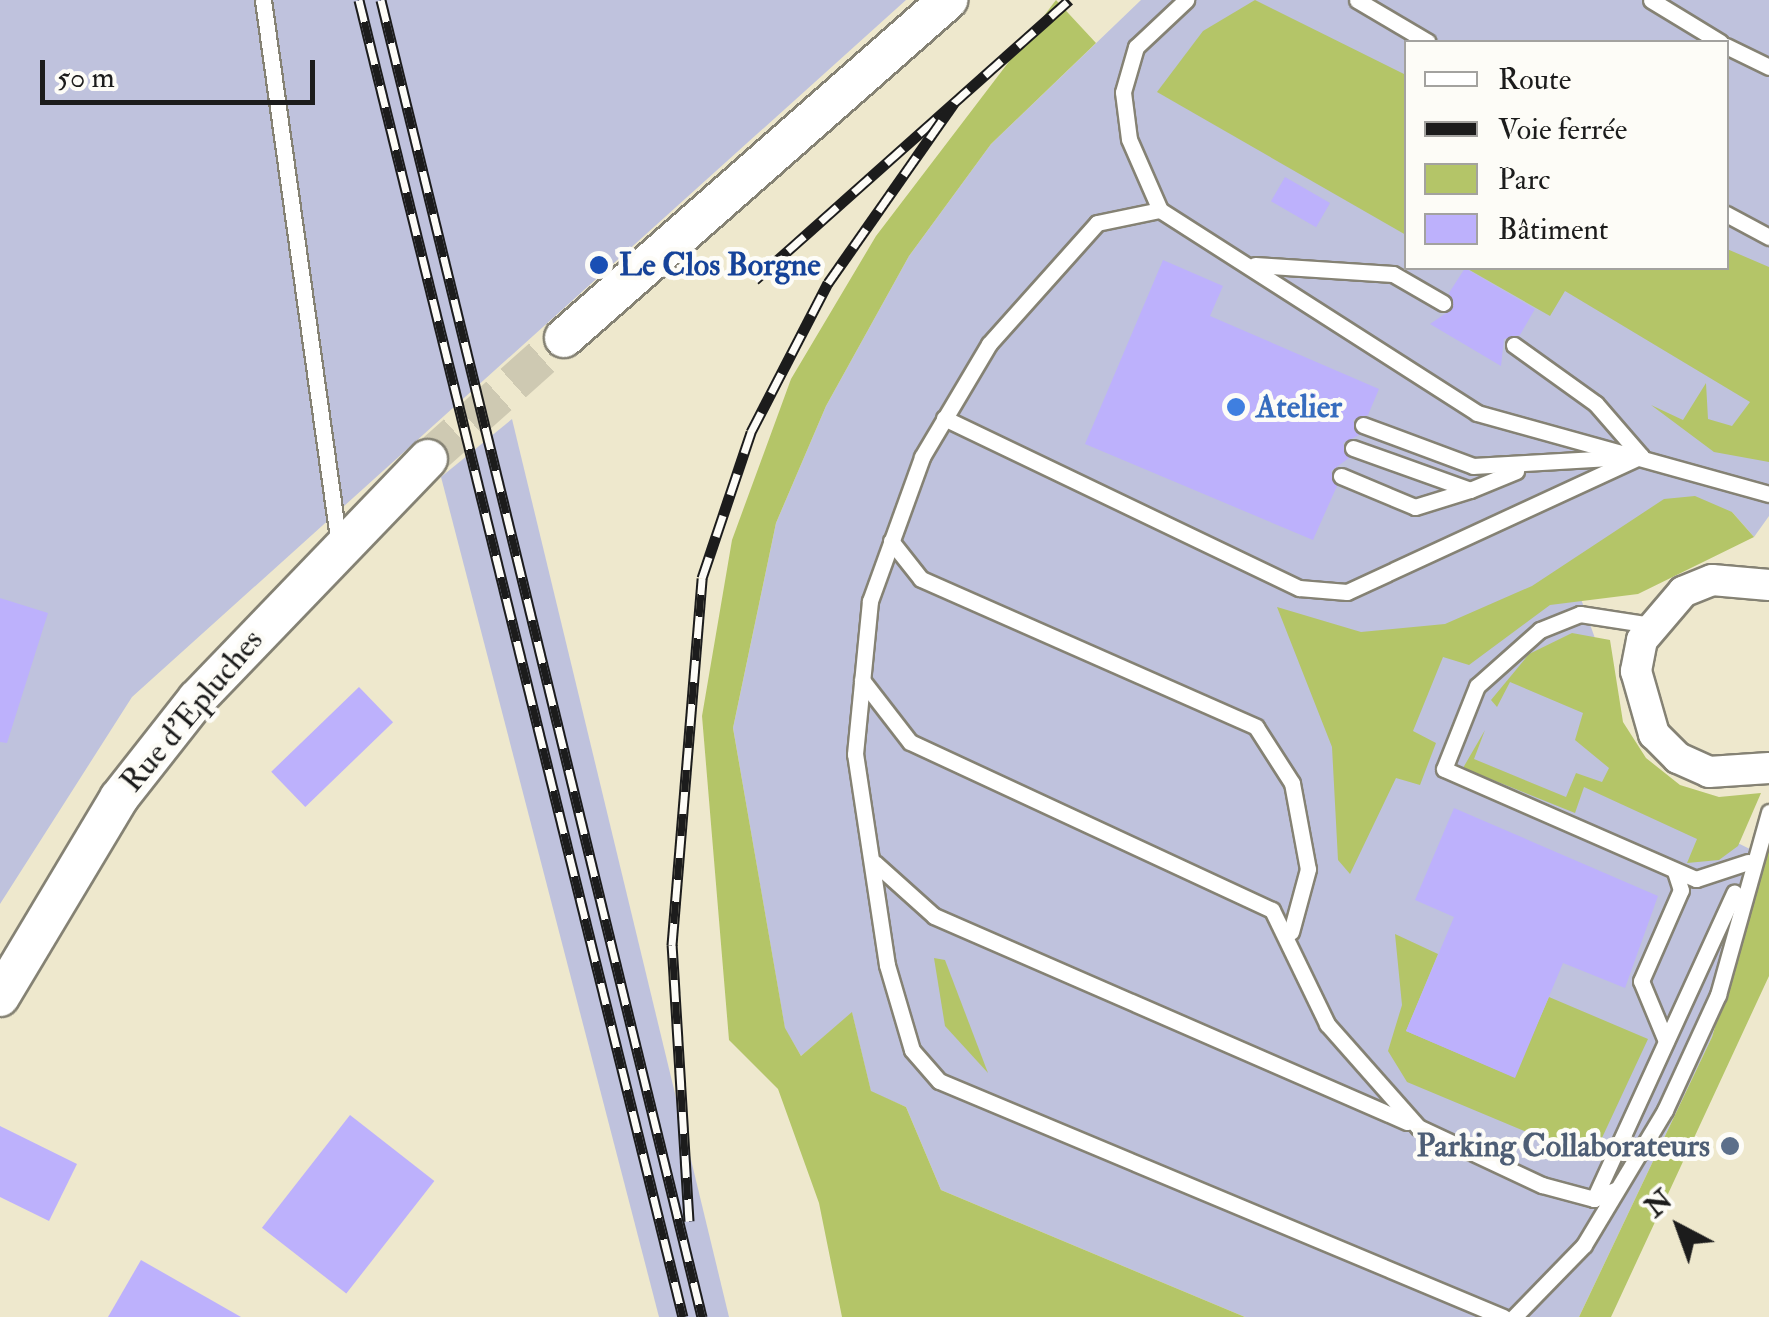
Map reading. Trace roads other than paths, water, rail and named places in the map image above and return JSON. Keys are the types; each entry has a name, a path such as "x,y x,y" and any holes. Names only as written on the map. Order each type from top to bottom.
{"street":[{"path":"564,338 925,8"},
{"name":"Rue d'Epluches","path":"0,997 119,798 339,546 428,459"},
{"path":"1769,585 1712,580 1683,592 1652,625 1636,671 1654,734 1709,772 1769,768"}],"lane":[{"path":"263,0 339,546"},
{"path":"1186,0 1136,47 1123,92 1130,139 1160,210 1477,412 1769,494"},
{"path":"1357,0 1425,40"},
{"path":"1651,0 1717,40"},
{"path":"1729,47 1769,67"},
{"path":"1160,210 1097,222 989,344 944,418 870,601 855,754 870,855 912,1050 939,1081 1462,1307 1503,1317"},
{"path":"1729,216 1769,237"},
{"path":"1251,265 1393,274 1443,303"},
{"path":"1514,345 1596,404 1640,456"},
{"path":"944,418 1299,588 1347,592 1640,456"},
{"path":"1363,425 1473,466 1524,467 1640,456"},
{"path":"1353,448 1470,490"},
{"path":"1341,476 1415,507 1524,467"},
{"path":"892,540 922,580 1256,727 1292,783 1308,869 1290,932"},
{"path":"1652,625 1580,614 1540,630 1477,686 1444,769 1696,879 1748,862"},
{"path":"862,680 910,742 1251,894 1290,932 1327,1024 1418,1127"},
{"path":"1594,1199 1769,812"},
{"path":"870,855 902,896 934,916 1418,1127 1594,1199 1615,1190"},
{"path":"1514,1317 1584,1245 1718,995 1748,862"},
{"path":"1666,1041 1642,981 1682,890 1674,871"}],"tunnel":[{"path":"428,459 564,338"}],"railway":[{"path":"359,0 683,1317"},
{"path":"381,0 702,1317"},
{"path":"755,280 1069,0"},
{"path":"689,1221 672,945 702,578 751,432 828,283 954,103"}],"place":[{"name":"Le Clos Borgne","path":"599,265"},
{"name":"Atelier","path":"1236,407"},
{"name":"Parking Collaborateurs","path":"1730,1146"}]}
